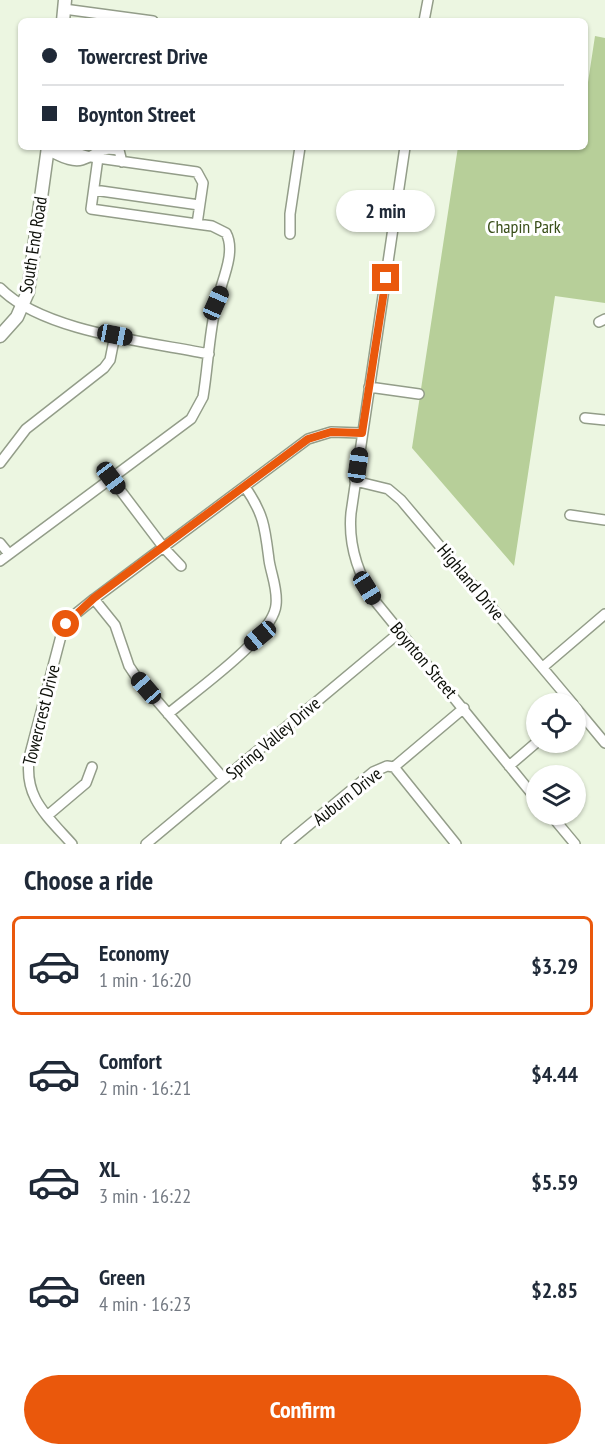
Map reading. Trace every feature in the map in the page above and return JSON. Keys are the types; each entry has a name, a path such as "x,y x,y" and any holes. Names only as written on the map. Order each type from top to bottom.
{"main road":[{"name":"South End Road","path":"0,336 17,317 32,274 50,151"}],"street":[{"path":"425,18 428,0"},
{"path":"64,10 129,18"},
{"path":"71,150 81,152 86,157 197,172 202,178 197,224"},
{"path":"86,157 98,150"},
{"path":"115,150 122,152 122,162"},
{"path":"290,234 300,150"},
{"name":"Boynton Street","path":"405,150 350,523 356,561 371,594 526,787"},
{"path":"0,561 190,419 198,410 203,397 216,303 222,288 229,239 220,229 197,224 91,209 98,158"},
{"path":"94,190 199,205"},
{"path":"0,288 23,305 66,324 209,354"},
{"path":"0,463 26,429 104,368 110,360 115,335"},
{"path":"369,387 419,394"},
{"path":"585,418 605,420"},
{"name":"Towercrest Drive","path":"72,844 47,816 29,785 30,754 62,632 73,615 308,439 331,432 362,433"},
{"path":"111,478 164,548 181,566"},
{"name":"Highland Drive","path":"356,481 388,489 401,500 563,693"},
{"path":"168,714 260,636 275,612 277,597 264,519 259,506 245,487"},
{"path":"570,515 605,520"},
{"path":"0,543 9,554"},
{"path":"94,598 115,625 129,666 224,779"},
{"path":"543,667 605,614"},
{"name":"Spring Valley Drive","path":"146,844 400,632"},
{"name":"Auburn Drive","path":"286,844 373,772 380,767 394,767 464,708"},
{"name":"Highland Drive","path":"586,721 605,743"},
{"path":"508,766 526,751"},
{"path":"47,816 86,783 92,767"},
{"path":"394,767 456,844"},
{"path":"559,825 575,844"}],"green space":[{"name":"Chapin Park","path":"595,36 605,38 605,303 555,296 514,566 412,448 458,150 588,150 588,82"}],"route":[{"path":"66,624 73,615 94,598 308,439 331,432 362,433 386,278"}]}
